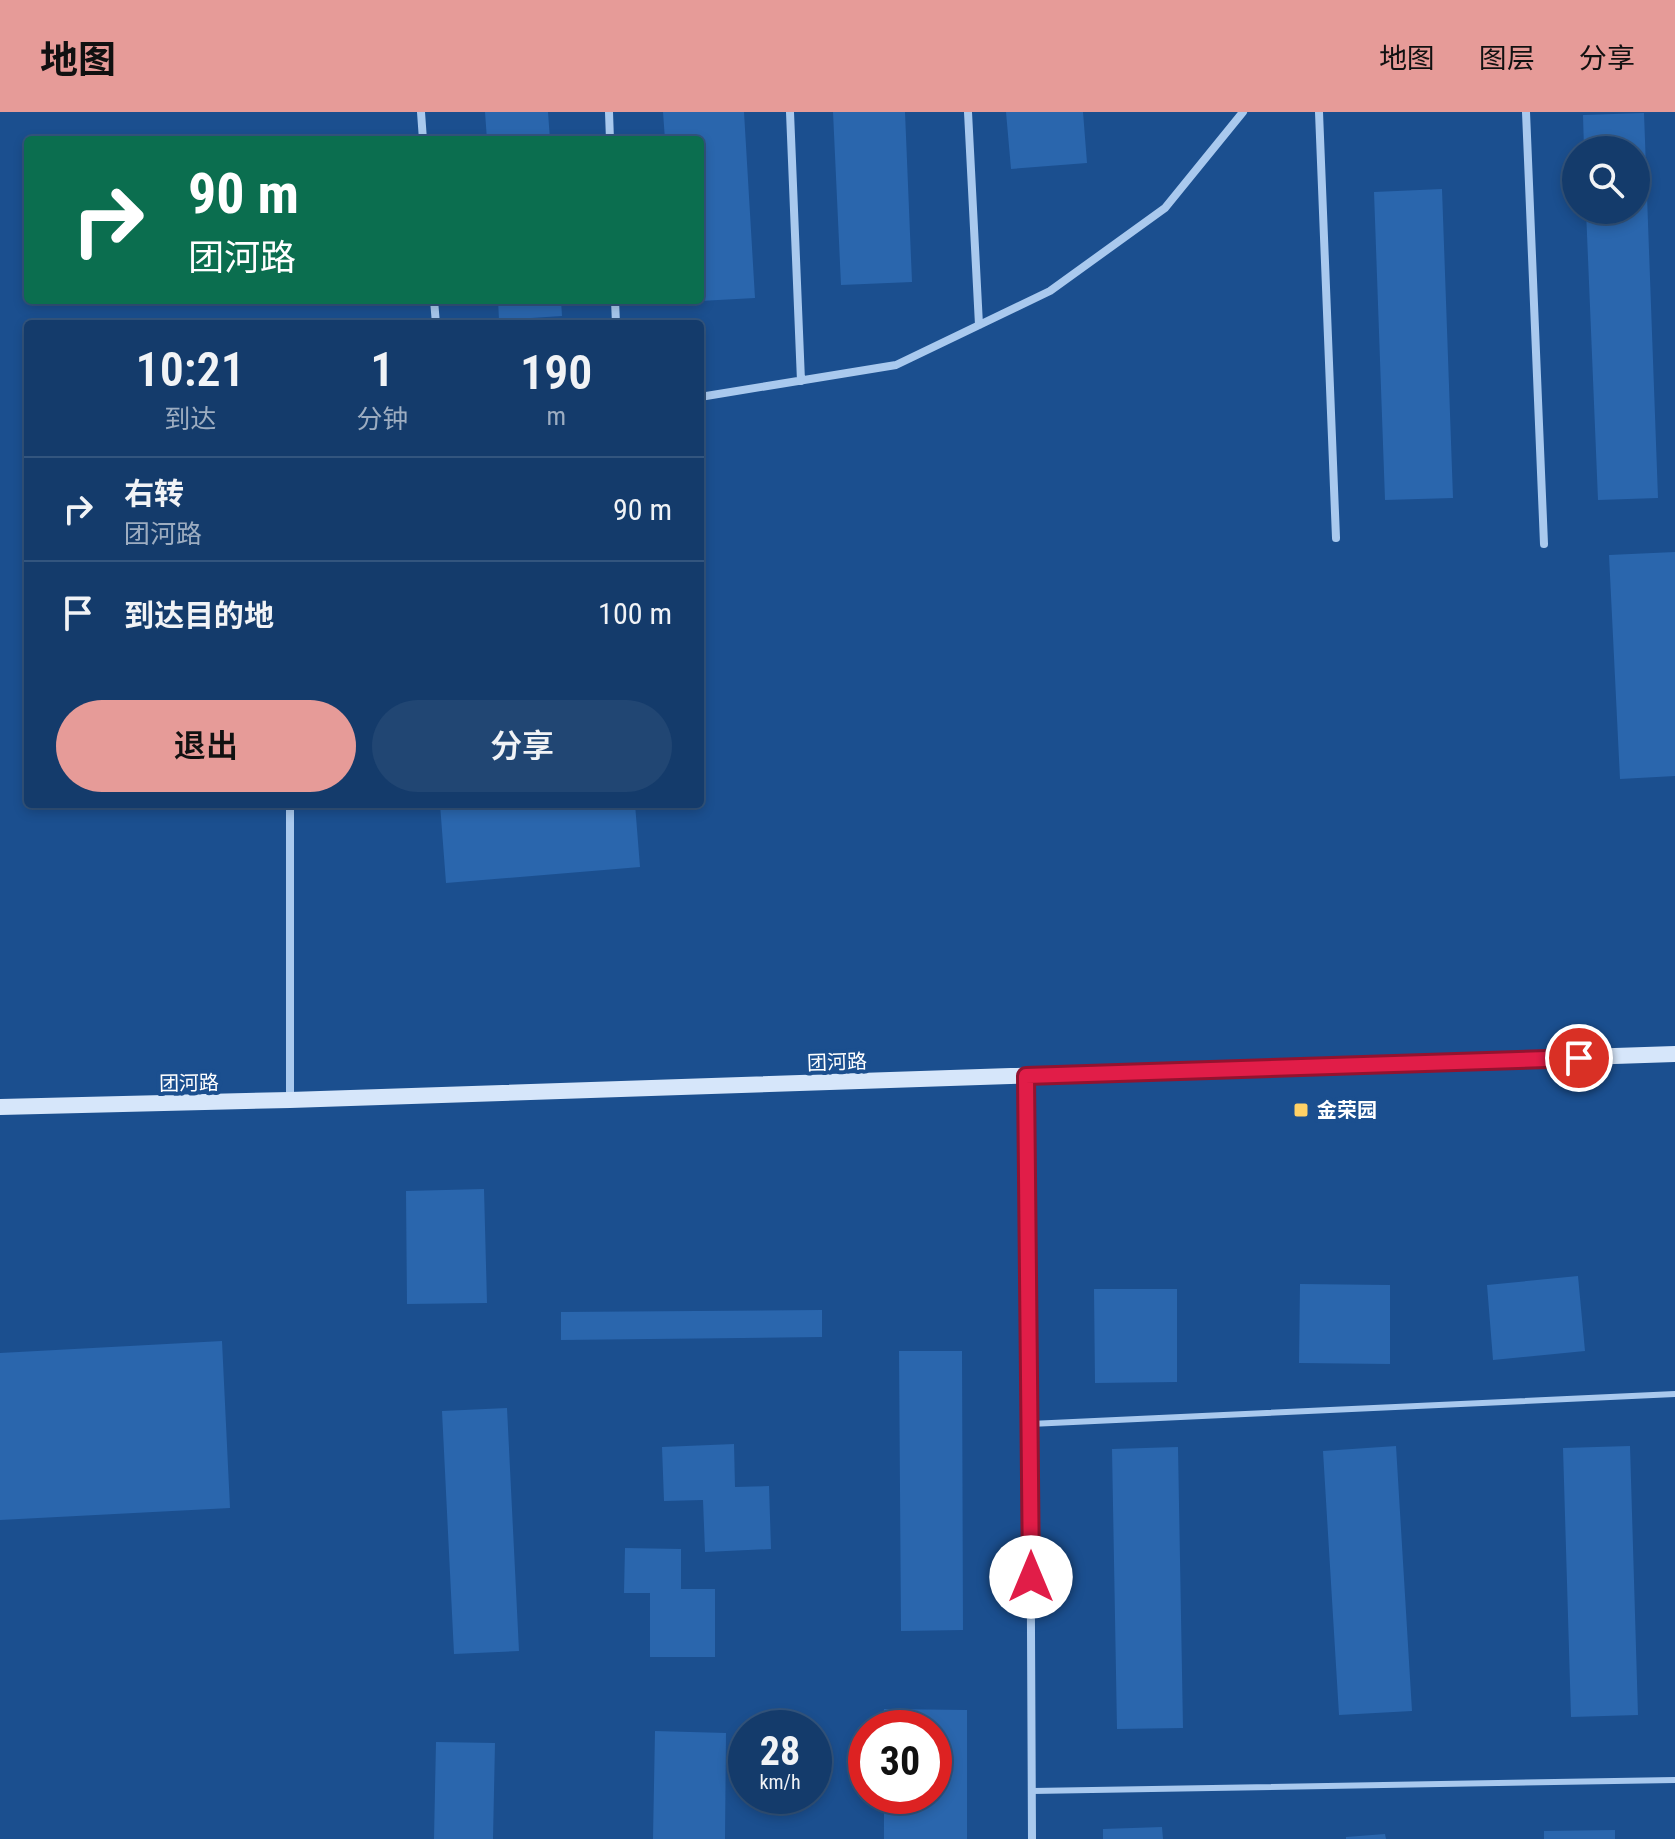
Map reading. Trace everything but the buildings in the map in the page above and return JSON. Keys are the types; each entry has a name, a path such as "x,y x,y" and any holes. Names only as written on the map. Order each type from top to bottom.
{"street":[{"path":"421,112 423,136"},
{"path":"609,112 610,136"},
{"path":"790,112 801,381"},
{"path":"968,112 979,325"},
{"path":"704,396 896,365 1050,291 1165,208 1243,112"},
{"path":"1319,112 1336,538"},
{"path":"1526,112 1544,544"},
{"path":"290,808 290,1100"},
{"name":"团河路","path":"0,1107 1675,1054"},
{"path":"1026,1076 1032,1839"}],"lane":[{"path":"1030,1424 1675,1394"},
{"path":"1032,1791 1675,1780"}],"place":[{"name":"金荣园","path":"1301,1110"}],"route":[{"path":"1031,1577 1026,1076 1579,1058"}]}
